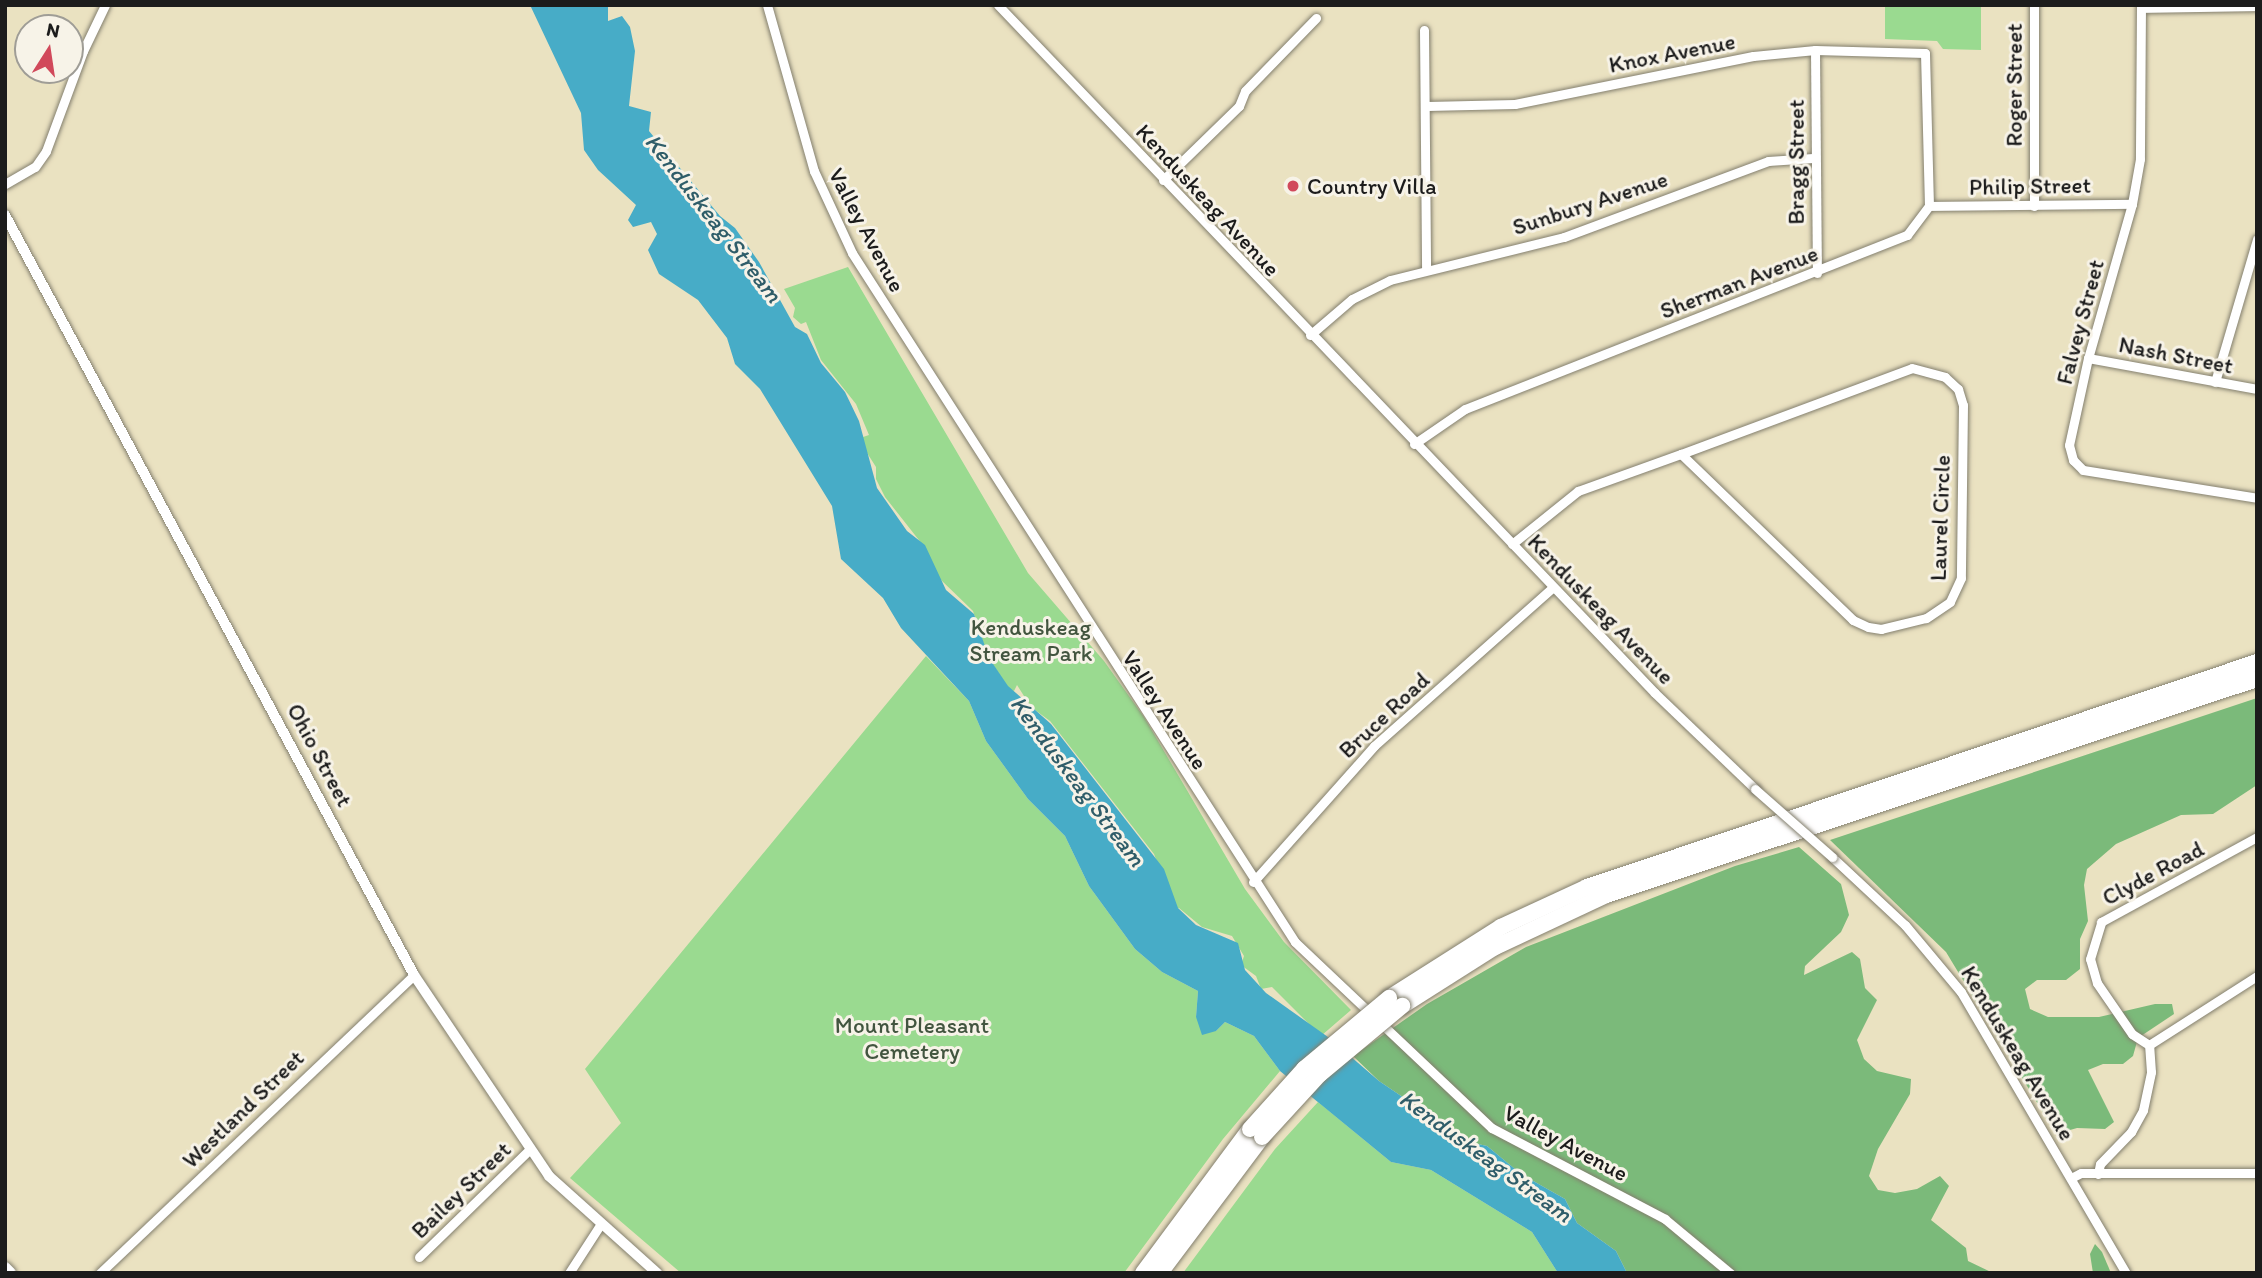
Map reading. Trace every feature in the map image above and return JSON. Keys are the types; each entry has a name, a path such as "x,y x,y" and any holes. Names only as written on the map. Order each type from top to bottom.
{"highway":[{"path":"1143,1273 1256,1133 1395,1002 1501,927 1587,887 2257,662"},
{"path":"1395,1002 1494,947 1606,895 2257,679"},
{"path":"1160,1273 1256,1133"}],"main road":[{"path":"5,1268 10,1273"}],"street":[{"path":"5,184 35,167 46,151 106,5"},
{"name":"Valley Avenue","path":"767,5 814,171 844,237 1253,882 1295,942 1492,1128 1665,1219 1730,1273"},
{"name":"Kenduskeag Avenue","path":"998,5 1310,335 1671,710 1905,925 1951,977 1994,1043 2126,1273"},
{"name":"Roger Street","path":"2034,5 2034,206"},
{"path":"2141,7 2257,6"},
{"name":"Falvey Street","path":"2141,7 2140,159 2132,204 2088,358 2069,445 2073,460 2083,470 2257,498"},
{"path":"1163,180 1239,106 1245,91 1316,18"},
{"path":"1424,30 1427,106 1426,269"},
{"name":"Knox Avenue","path":"1427,106 1516,104 1752,57 1815,50 1925,53 1929,206"},
{"name":"Bragg Street","path":"1815,50 1813,158 1816,273"},
{"name":"Sunbury Avenue","path":"1310,335 1371,288 1426,269 1564,237 1768,161 1813,158"},
{"name":"Philip Street","path":"1929,206 2132,204"},
{"name":"Sherman Avenue","path":"1415,444 1465,410 1907,235 1929,206"},
{"name":"Ohio Street","path":"5,215 414,975 529,1150 558,1186 657,1273"},
{"path":"2215,382 2257,239"},
{"name":"Nash Street","path":"2088,358 2257,389"},
{"name":"Laurel Circle","path":"1512,544 1578,491 1912,368 1945,376 1958,389 1963,405 1961,579 1956,594 1926,618 1881,629 1853,620 1681,454"},
{"name":"Bruce Road","path":"1253,882 1374,746 1553,587"},
{"name":"Clyde Road","path":"2149,1045 2132,1034 2097,983 2090,959 2101,922 2257,837"},
{"name":"Westland Street","path":"100,1273 414,975"},
{"path":"2098,1174 2099,1164 2131,1132 2143,1110 2151,1072 2149,1045 2257,976"},
{"name":"Bailey Street","path":"419,1257 529,1150"},
{"path":"2071,1178 2098,1174 2257,1173"},
{"path":"569,1273 600,1225"}],"green space":[{"path":"1885,5 1981,5 1981,50 1943,49 1937,41 1885,39"},
{"name":"Kenduskeag Stream Park","path":"848,267 1028,573 1104,661 1144,717 1245,889 1284,942 1351,1010 1321,1036 1272,987 1261,989 1256,976 1241,965 1244,956 1232,936 1202,927 1179,908 1175,909 1154,854 1050,721 1031,707 1017,685 1014,691 1009,689 988,657 973,611 940,579 922,544 885,497 876,479 876,467 862,445 863,437 869,435 856,404 821,360 806,322 801,324 793,317 795,308 784,289"},
{"name":"Mount Pleasant Cemetery","path":"926,656 969,701 986,741 1028,799 1065,836 1089,886 1135,949 1162,972 1198,991 1196,1017 1216,1031 1225,1022 1254,1036 1280,1071 1223,1139 1124,1273 681,1273 570,1178 621,1123 585,1069"},
{"path":"2257,698 2257,785 2213,814 2181,815 2116,844 2087,869 2084,885 2088,921 2080,939 2080,969 2066,980 2037,980 2025,989 2030,1009 2048,1017 2099,1017 2155,1004 2172,1004 2174,1014 2138,1038 2133,1056 2123,1064 2103,1064 2088,1070 2114,1122 2105,1129 2077,1128 2056,1134 1946,952 1830,840"},
{"path":"1799,847 1841,884 1849,915 1841,932 1805,966 1804,975 1852,952 1860,959 1865,988 1877,1000 1857,1040 1864,1059 1877,1071 1911,1079 1910,1094 1878,1149 1869,1176 1878,1190 1895,1193 1917,1189 1940,1176 1949,1186 1931,1220 1966,1248 1968,1261 1993,1273 1627,1273 1616,1251 1577,1223 1565,1199 1521,1174 1487,1146 1469,1142 1379,1081 1353,1056 1427,1004 1526,947 1735,866"},
{"path":"1318,1102 1391,1162 1431,1170 1532,1232 1558,1273 1183,1273 1275,1149"},
{"path":"2095,1244 2102,1252 2111,1273 2093,1273 2090,1254"}],"water":[{"name":"Kenduskeag Stream","path":"530,5 608,5 608,21 622,16 630,27 635,51 629,106 651,112 649,131 720,216 735,228 759,262 795,327 807,334 821,363 845,392 859,421 877,488 907,531 925,545 946,590 974,614 989,658 1008,686 1051,724 1164,869 1178,908 1196,925 1238,943 1245,970 1266,993 1328,1037 1379,1081 1469,1142 1487,1146 1521,1174 1565,1199 1577,1223 1616,1251 1627,1273 1558,1273 1532,1232 1431,1170 1391,1162 1280,1071 1254,1036 1225,1022 1216,1031 1202,1035 1196,1017 1198,991 1162,972 1135,949 1089,886 1065,836 1028,799 986,741 969,701 901,628 883,598 841,559 832,506 760,389 735,364 727,338 698,300 659,274 648,250 657,234 651,222 633,227 628,220 636,205 598,170 584,150 581,113"}],"place":[{"name":"Country Villa","path":"1293,186"}]}
